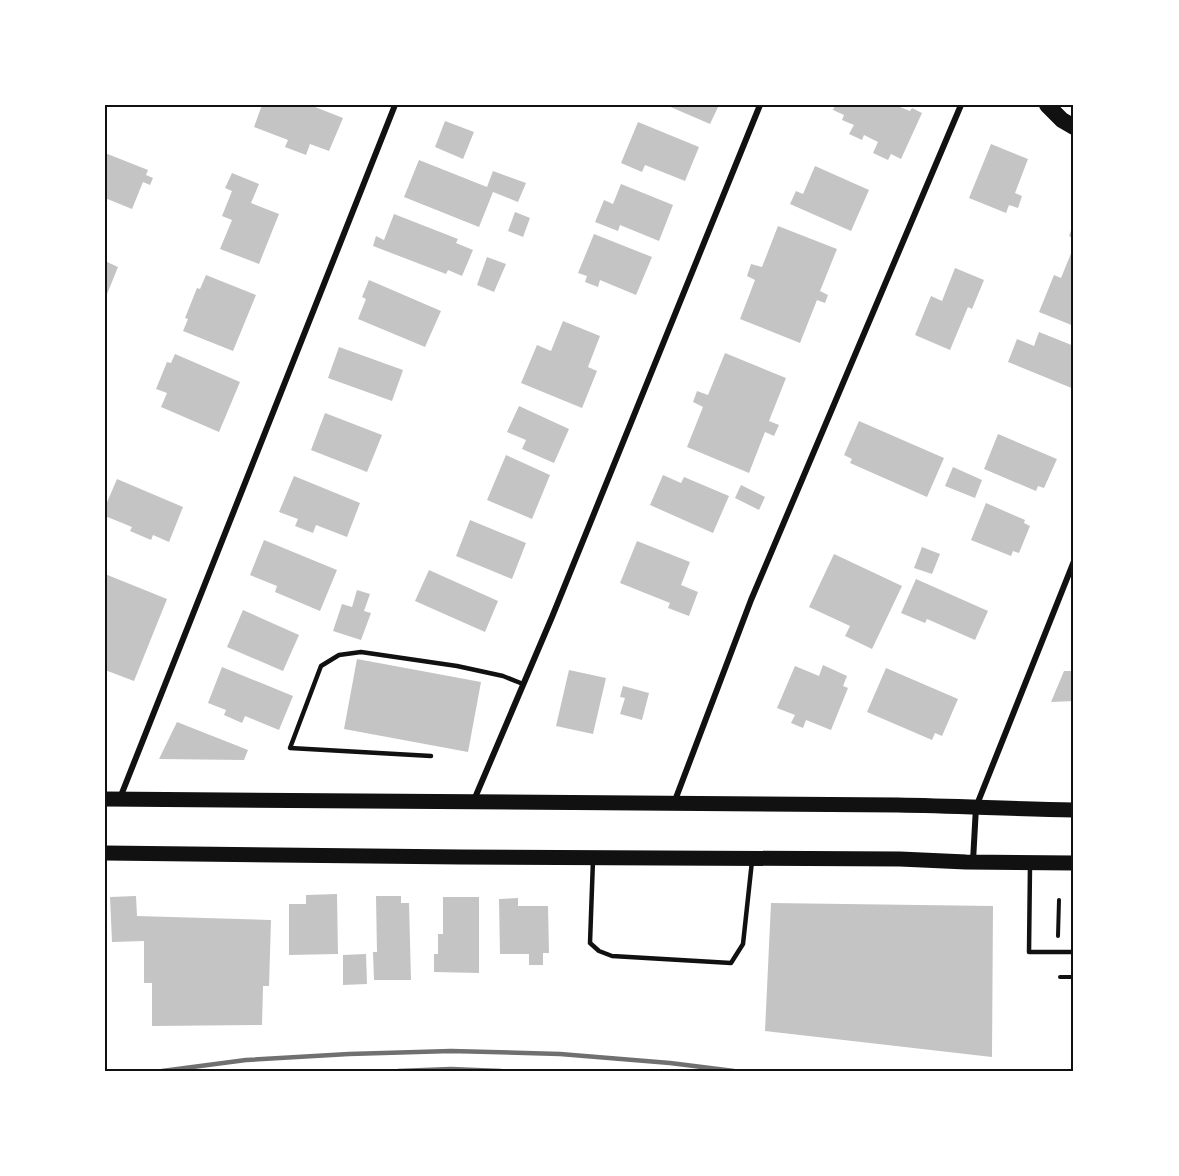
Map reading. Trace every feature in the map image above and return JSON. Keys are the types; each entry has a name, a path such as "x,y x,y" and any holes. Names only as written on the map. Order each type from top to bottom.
{"highway":[{"path":"1047,105 1062,120 1074,127"}],"main road":[{"path":"112,799 473,801 1074,810"},
{"path":"105,853 900,859 1074,863"}],"street":[{"path":"112,799 395,105"},
{"path":"473,801 560,597 760,105"},
{"path":"674,804 751,600 961,105"},
{"path":"973,862 976,807 1074,561"}],"lane":[{"path":"431,756 290,748 321,666 339,655 361,652 457,666 503,676 523,684"},
{"path":"593,858 590,943 599,951 612,956 731,963 743,944 752,858"},
{"path":"1030,862 1029,952 1074,952"}],"path":[{"path":"1058,936 1059,900"},
{"path":"1060,977 1074,977"}],"building":[{"path":"262,105 310,105 343,118 329,151 310,144 306,155 285,147 288,140 254,127"},
{"path":"666,105 719,105 710,124"},
{"path":"835,105 895,105 910,111 912,108 922,113 901,159 891,154 888,160 873,153 878,142 864,135 862,140 849,134 854,125 842,120 844,115 833,110"},
{"path":"445,121 474,132 463,159 435,147"},
{"path":"638,122 699,147 685,181 645,165 642,172 621,163"},
{"path":"991,144 1028,159 1015,193 1022,196 1018,208 1009,205 1006,213 969,198"},
{"path":"105,153 148,170 146,175 153,178 150,185 143,182 132,209 105,198"},
{"path":"419,160 487,187 493,171 526,183 518,202 493,192 479,227 404,197"},
{"path":"815,166 869,190 851,231 790,204 796,191 803,194"},
{"path":"232,173 259,184 251,203 279,214 259,264 220,249 232,220 222,216 232,191 225,188"},
{"path":"621,184 673,205 659,241 620,225 618,231 595,222 604,200 613,204"},
{"path":"515,212 530,218 523,237 508,231"},
{"path":"394,214 458,239 456,243 473,250 462,276 448,270 446,274 373,246 376,236 384,240"},
{"path":"1074,223 1074,239 1069,236"},
{"path":"778,226 837,249 820,291 828,295 825,303 817,300 800,343 740,319 755,280 747,276 751,264 762,267"},
{"path":"594,234 652,257 636,295 600,280 598,287 585,282 587,276 578,273"},
{"path":"1074,246 1074,326 1039,312 1054,275 1061,278"},
{"path":"487,257 506,264 494,292 477,285"},
{"path":"105,261 118,267 105,299"},
{"path":"955,268 984,280 972,309 968,307 950,350 915,335 931,296 942,301"},
{"path":"206,275 256,295 233,351 183,331 188,319 185,318 197,288 200,289"},
{"path":"369,280 441,311 425,347 358,319 366,299 362,297"},
{"path":"563,321 600,336 588,367 597,371 582,408 521,383 537,345 551,351"},
{"path":"1039,332 1074,346 1074,389 1008,362 1017,339 1034,346"},
{"path":"339,347 403,370 392,401 328,378"},
{"path":"725,353 786,378 769,421 779,425 774,436 765,432 749,473 687,447 703,407 693,402 697,391 708,395"},
{"path":"175,354 240,382 219,432 161,407 167,393 156,389 167,362 171,363"},
{"path":"519,406 569,429 554,463 522,449 526,440 507,432"},
{"path":"325,413 382,435 367,472 311,450"},
{"path":"859,421 944,458 927,497 850,463 852,459 844,455"},
{"path":"998,434 1057,459 1044,488 1038,486 1036,491 984,469"},
{"path":"506,455 550,475 532,519 487,500"},
{"path":"953,467 982,480 975,498 945,486"},
{"path":"663,475 681,483 684,477 729,496 713,533 650,505"},
{"path":"294,476 360,503 347,537 316,525 313,533 295,526 298,519 279,512"},
{"path":"117,479 183,507 169,542 153,535 151,540 130,531 132,527 105,516 105,507"},
{"path":"741,485 765,497 759,510 735,498"},
{"path":"986,503 1025,520 1024,523 1030,526 1019,553 1013,551 1011,556 971,540"},
{"path":"470,520 526,543 512,579 456,556"},
{"path":"264,540 337,570 320,611 275,592 277,586 250,575"},
{"path":"637,541 690,562 681,585 698,592 689,616 668,608 670,603 620,583"},
{"path":"922,547 940,554 932,574 914,568"},
{"path":"834,554 902,586 872,649 845,636 850,626 809,607"},
{"path":"429,570 498,601 485,632 415,601"},
{"path":"105,574 167,599 134,681 105,670"},
{"path":"916,579 988,611 975,640 927,619 925,623 901,613"},
{"path":"357,590 370,594 364,611 371,613 361,640 333,631 342,604 352,607"},
{"path":"243,610 299,635 283,671 227,647"},
{"path":"357,659 481,682 468,752 344,729"},
{"path":"823,665 847,676 843,686 848,688 831,730 806,720 803,728 791,723 795,715 777,708 795,666 819,676"},
{"path":"222,667 293,696 279,730 245,716 242,723 224,715 226,710 208,703"},
{"path":"886,668 958,699 942,736 935,733 932,740 867,712"},
{"path":"569,670 606,678 593,734 556,726"},
{"path":"1064,671 1074,671 1074,701 1051,702"},
{"path":"623,686 649,693 642,720 620,714 625,698 620,697"},
{"path":"177,722 248,750 244,760 159,759"},
{"path":"337,894 338,954 289,955 289,904 306,904 306,895"},
{"path":"136,896 137,916 271,920 269,986 263,986 262,1025 152,1026 152,983 144,983 144,941 112,942 110,897"},
{"path":"376,896 401,896 401,903 409,903 411,980 374,980 373,952 377,952"},
{"path":"443,897 479,897 479,973 434,972 434,954 438,954 438,934 443,934"},
{"path":"518,898 518,906 548,906 549,953 543,953 543,965 529,965 529,954 500,954 499,899"},
{"path":"771,903 993,906 992,1057 765,1031"},
{"path":"366,954 367,984 343,985 343,955"}],"railway":[{"path":"162,1071 246,1060 451,1051 560,1054 734,1071"},
{"path":"398,1071 451,1069 501,1071"}]}
